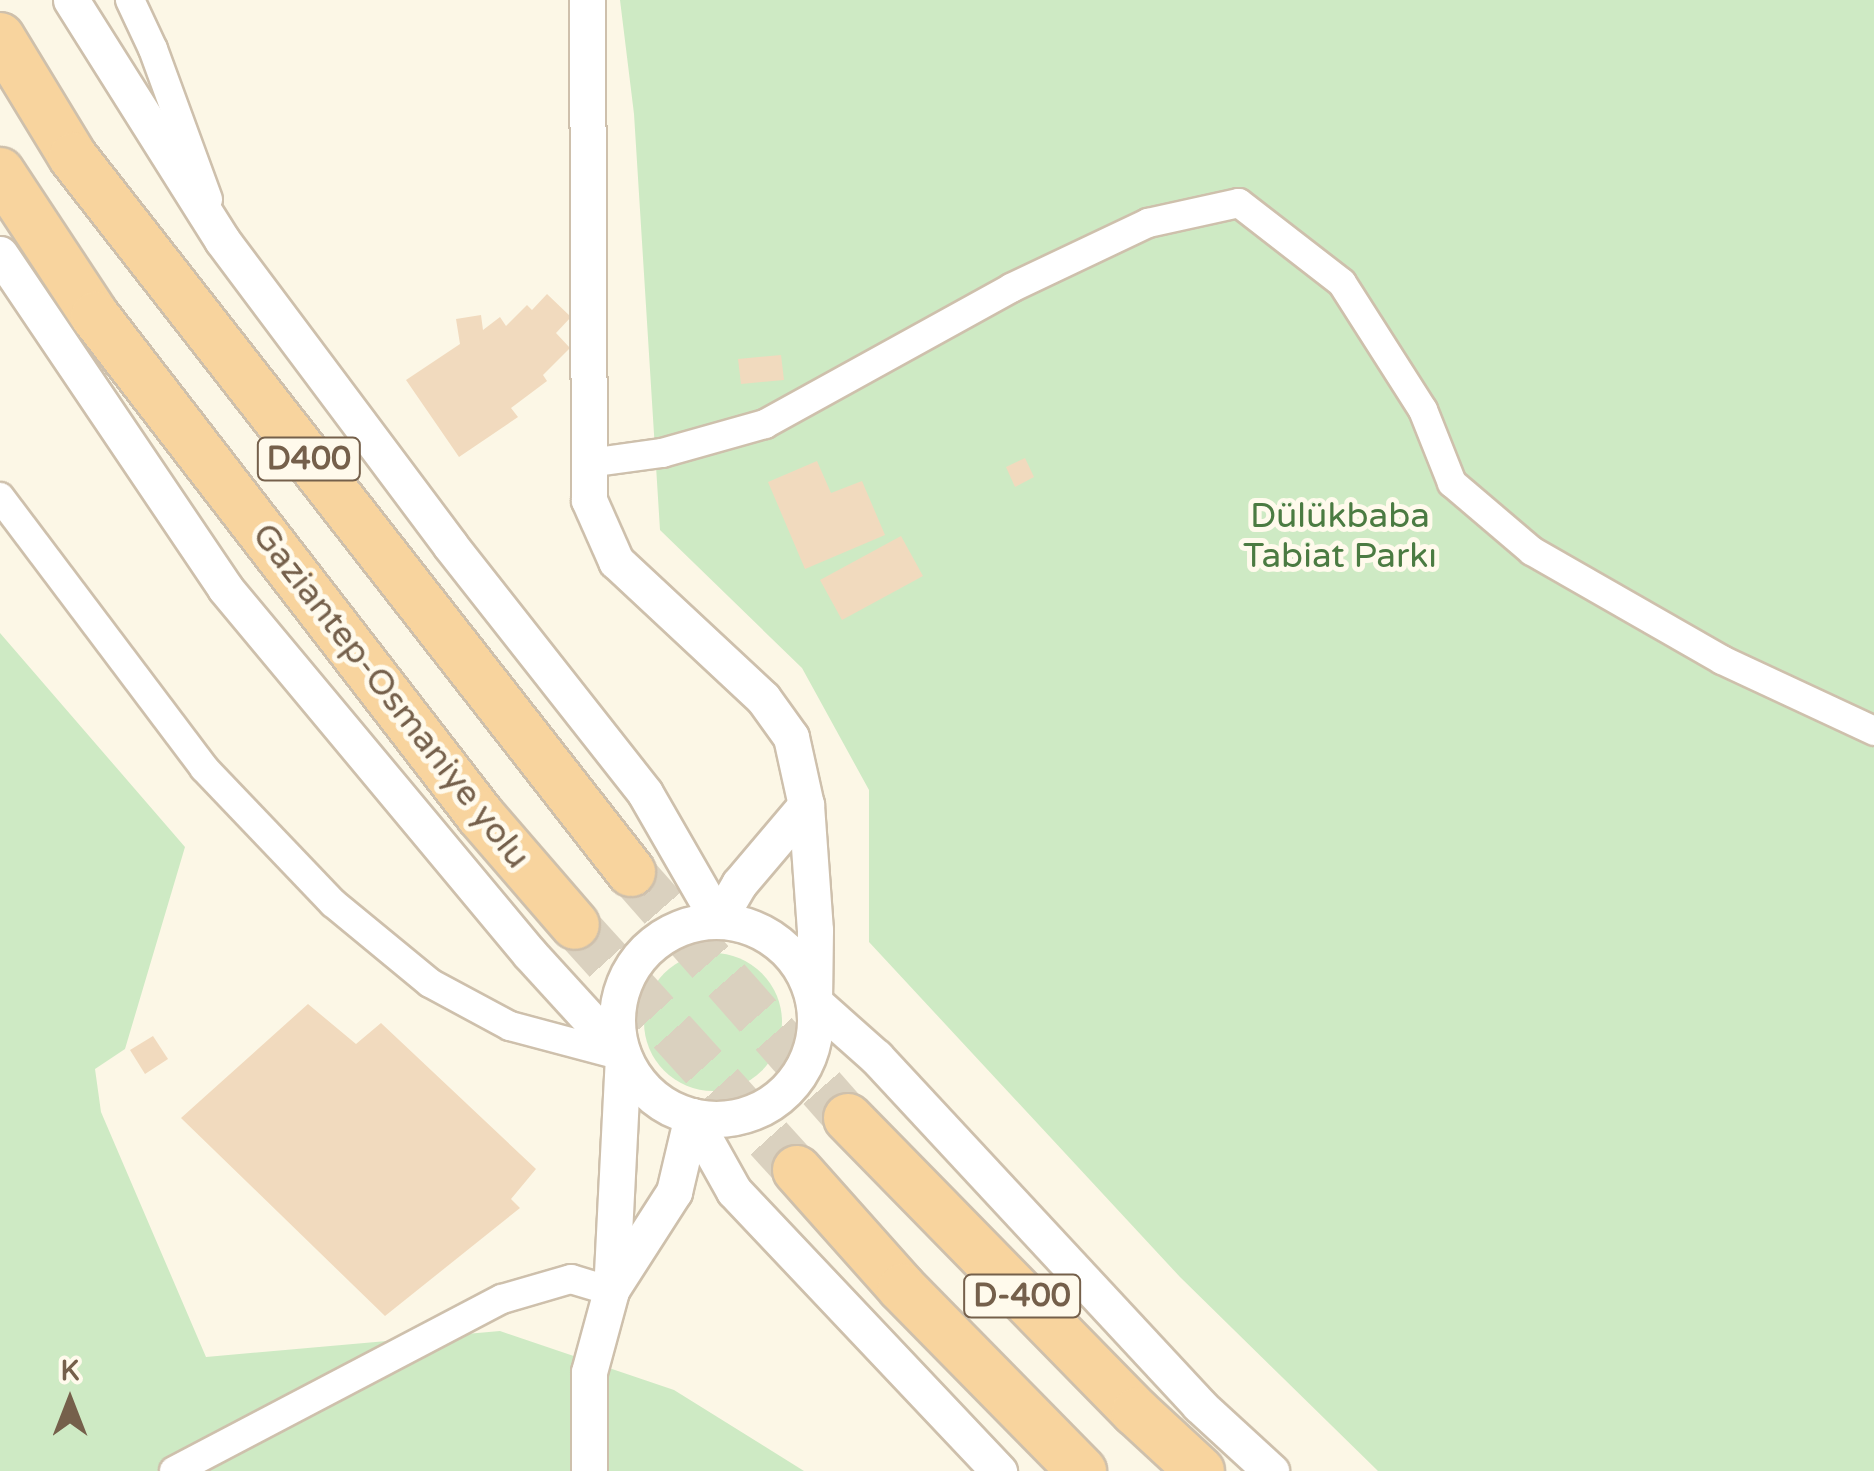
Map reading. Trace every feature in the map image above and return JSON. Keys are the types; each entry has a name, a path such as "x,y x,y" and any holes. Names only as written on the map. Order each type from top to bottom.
{"highway":[{"name":"D400","path":"0,36 73,157 631,872"},
{"name":"Gaziantep-Osmaniye yolu","path":"0,172 107,332 480,815 575,925"},
{"name":"D-400","path":"848,1118 1136,1412 1200,1471"},
{"name":"D-400","path":"797,1170 902,1288 1082,1471"}],"street":[{"path":"70,0 222,240 450,546 645,793 718,920"},
{"path":"130,0 153,49 222,240"},
{"path":"0,254 225,588 530,954 623,1056 651,1094 692,1116 724,1119 755,1111 782,1094 803,1068 814,1036 815,930 806,806 790,737 763,698 616,560 588,500 586,0"},
{"path":"588,463 662,452 764,424 960,314 1148,224 1239,203 1342,284 1423,410 1452,483 1532,552 1722,660 1874,731"},
{"path":"0,496 204,768 333,903 430,983 510,1026 623,1056"},
{"path":"718,920 739,884 806,806"},
{"path":"590,1471 590,1372 610,1291 623,1056 616,1025 619,994 632,965 654,942 684,925 718,920 751,926 780,944 802,970 814,1002 876,1057 1199,1405 1271,1471"},
{"path":"610,1291 674,1192 692,1116"},
{"path":"692,1116 734,1191 999,1471"},
{"path":"174,1471 502,1299 571,1279 610,1291"}],"green space":[{"name":"Dülükbaba Tabiat Parkı","path":"620,0 1874,0 1874,1471 1378,1471 1180,1277 869,942 869,790 802,668 660,530 634,114"},
{"path":"0,633 185,847 125,1049 95,1069 101,1112 206,1357 500,1331 674,1390 804,1471 0,1471"},
{"path":"713,953 740,958 762,973 777,995 782,1022 777,1049 762,1071 740,1086 713,1091 686,1086 664,1071 649,1049 644,1022 649,995 664,973 686,958"}],"building":[{"path":"547,294 571,317 556,333 570,348 543,375 547,381 511,408 518,417 459,457 406,380 460,344 456,319 481,315 483,330 500,317 506,326 527,305 532,310"},
{"path":"781,355 784,380 741,384 738,359"},
{"path":"1025,458 1034,477 1015,487 1006,467"},
{"path":"817,461 831,493 862,481 885,535 805,569 768,482"},
{"path":"901,536 923,576 842,620 820,580"},
{"path":"308,1004 356,1044 381,1023 536,1169 511,1199 520,1208 385,1316 181,1118"},
{"path":"153,1036 168,1059 145,1074 130,1050"}],"tunnel":[{"path":"631,872 848,1118"},
{"path":"575,925 797,1170"}]}
